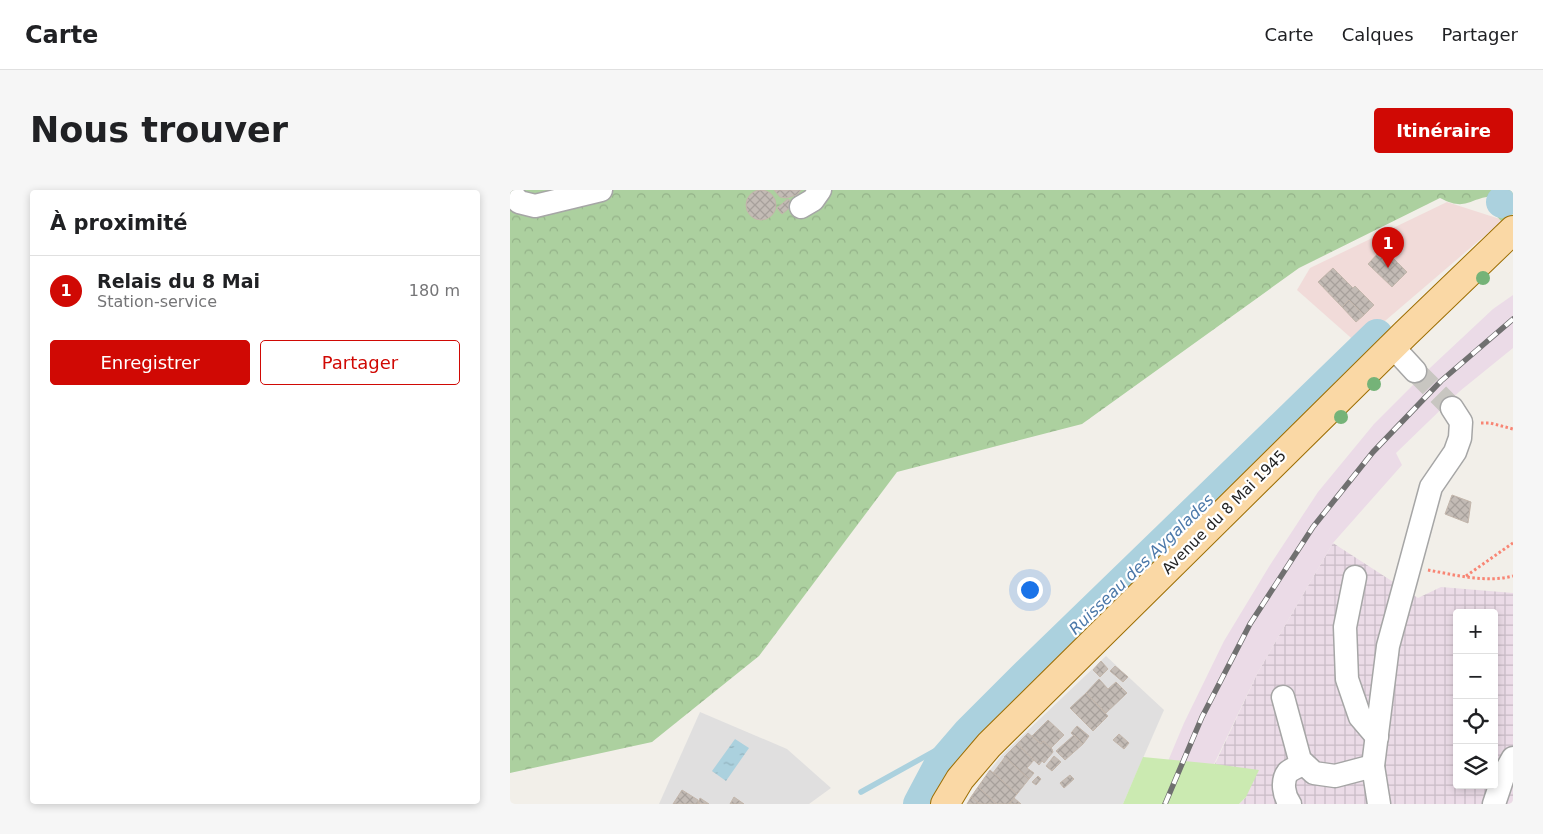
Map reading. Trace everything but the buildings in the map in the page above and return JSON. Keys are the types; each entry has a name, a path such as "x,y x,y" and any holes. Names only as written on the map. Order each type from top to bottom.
{"main road":[{"name":"Avenue du 8 Mai 1945","path":"945,804 960,780 989,745 1392,346 1513,230"}],"lane":[{"path":"512,190 512,194 518,202 535,206 601,190"},
{"path":"801,207 813,200 820,190"},
{"path":"1392,346 1415,371"},
{"path":"1379,804 1373,766 1388,646 1431,487 1455,452 1460,438 1456,417"},
{"path":"1355,577 1345,627 1347,679 1360,718 1377,737"},
{"path":"1283,697 1300,760 1314,773 1336,776 1373,766"},
{"path":"1494,804 1504,774 1513,758"},
{"path":"1290,804 1287,800 1283,783 1288,772 1303,764"}],"path":[{"path":"1456,417 1472,423 1490,423 1513,429"},
{"path":"1465,576 1513,543"},
{"path":"1410,568 1500,580 1513,576"}],"shaded area":[{"path":"1447,202 1503,220 1358,344 1297,290 1310,268"},
{"path":"1513,295 1513,348 1460,391 1396,453 1402,465 1333,543 1258,672 1195,804 1150,804 1184,723 1224,641 1270,565 1318,492 1374,424 1493,309"},
{"path":"1333,543 1418,598 1441,587 1513,593 1513,804 1239,804 1246,797 1215,764 1258,672"},
{"path":"1106,656 1164,710 1123,804 967,804 1002,755"},
{"path":"700,712 787,749 831,788 809,804 659,804"}],"green space":[{"path":"510,190 1513,190 1513,214 1503,223 1488,207 1494,196 1462,204 1456,204 1440,198 1299,268 1082,424 897,472 759,656 652,742 510,773"},
{"path":"1143,757 1259,770 1246,797 1239,804 1123,804"}],"water":[{"path":"735,739 749,748 726,781 712,771"}],"waterway":[{"name":"Ruisseau des Aygalades","path":"1502,202 1513,191"},
{"name":"Ruisseau des Aygalades","path":"919,804 938,768 969,732 1377,335"},
{"path":"861,792 969,732"}],"tunnel":[{"path":"1415,371 1452,408"}],"railway":[{"path":"1165,804 1202,717 1250,624 1313,527 1373,452 1441,381 1513,319"}],"place":[{"name":"Relais du 8 Mai","path":"1388,268"}]}
